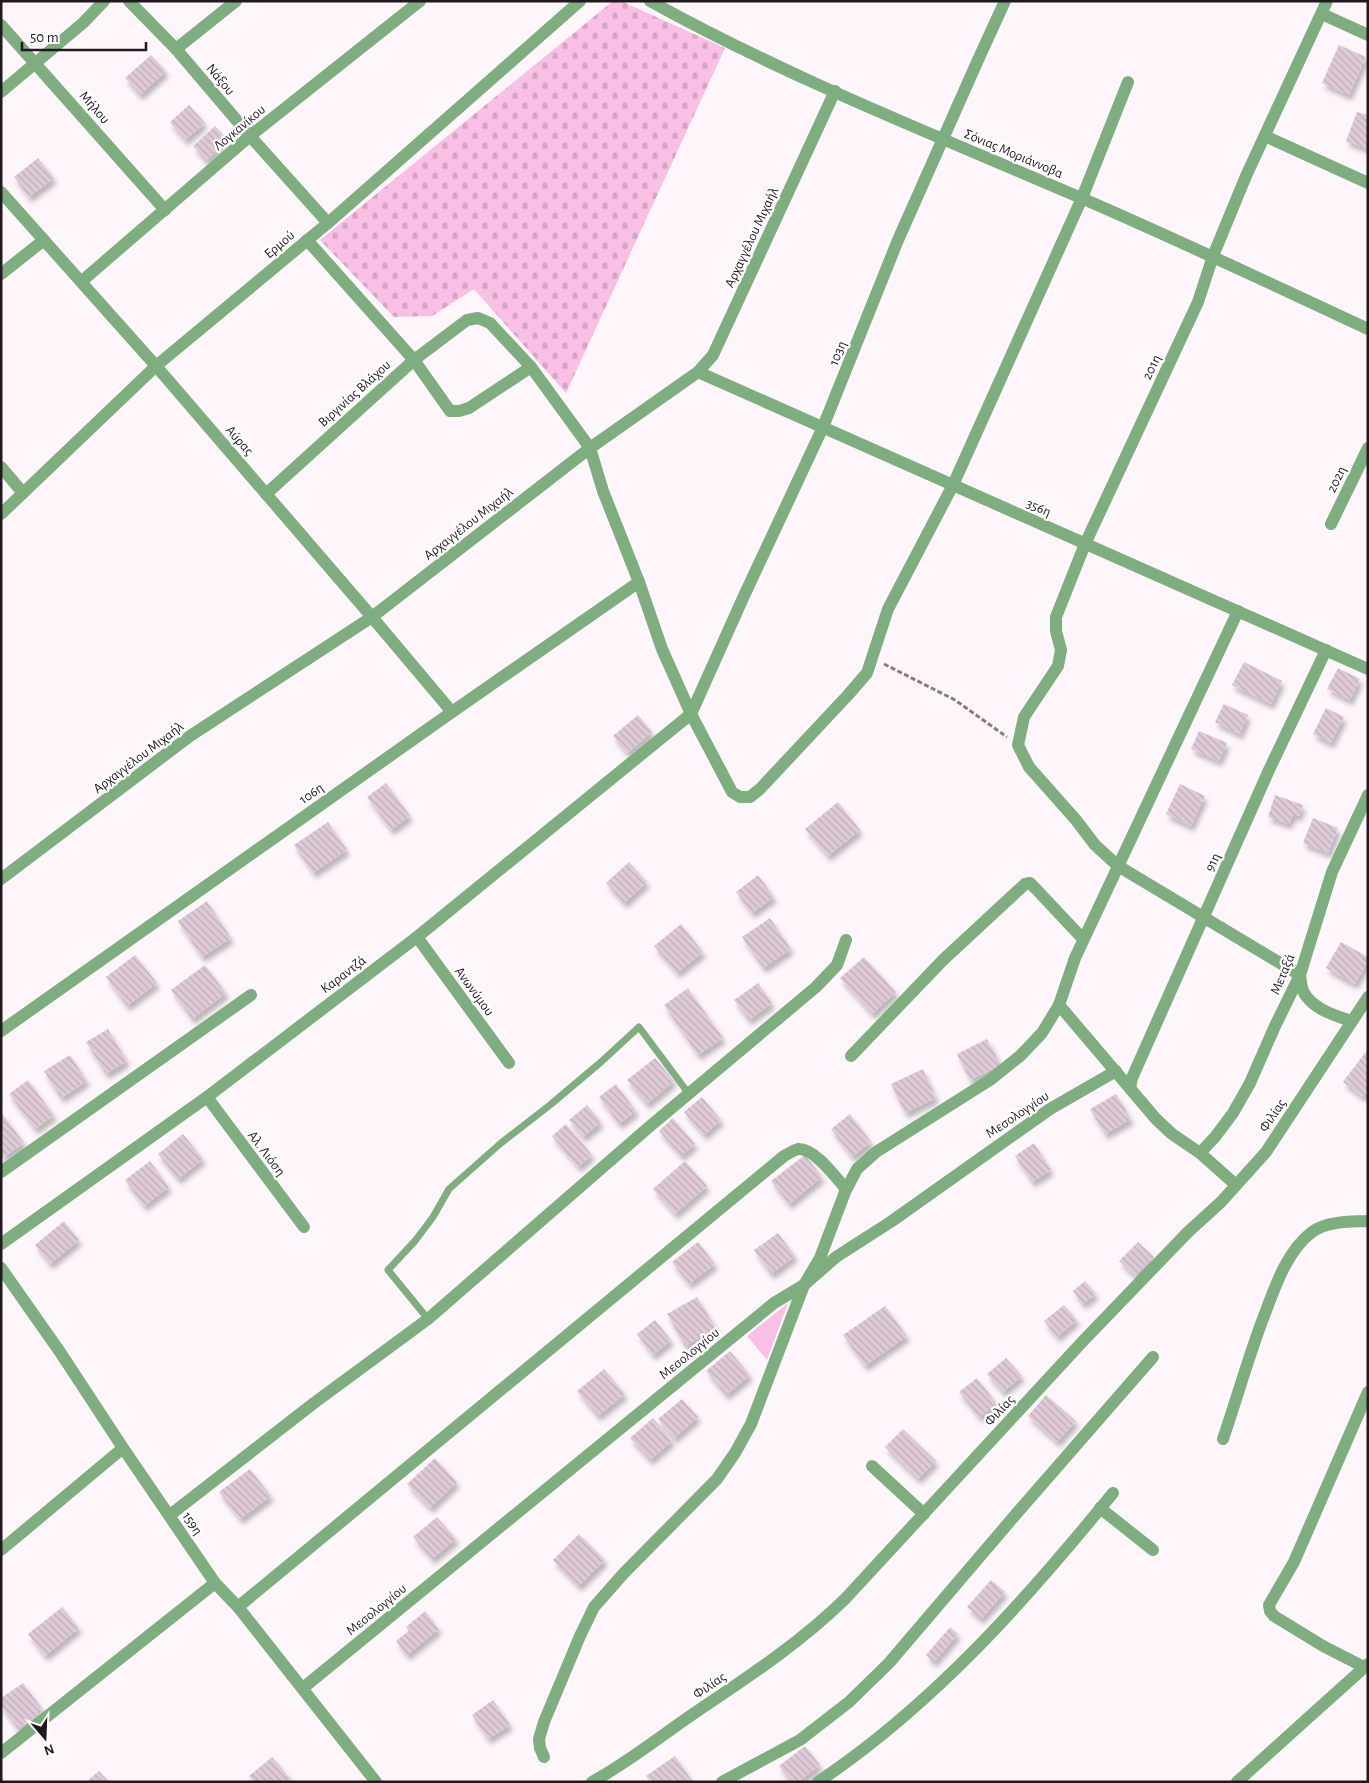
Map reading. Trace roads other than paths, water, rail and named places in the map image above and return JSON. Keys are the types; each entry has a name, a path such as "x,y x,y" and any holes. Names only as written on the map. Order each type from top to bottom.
{"street":[{"path":"1,92 83,23 104,1"},
{"name":"Νάξου","path":"129,1 176,49 250,136 328,223"},
{"path":"176,49 236,1"},
{"name":"Λογκανίκου","path":"82,281 250,136 420,1"},
{"name":"Ερμού","path":"1,514 156,366 328,223 580,1"},
{"name":"Σόνιας Μοριάννοβα","path":"650,1 734,45 943,139 1212,256 1368,329"},
{"name":"103η","path":"692,714 743,598 823,427 898,240 1006,1"},
{"name":"201η","path":"1118,866 1095,845 1076,820 1029,767 1018,745 1024,717 1058,666 1061,650 1056,631 1056,617 1085,544 1198,302 1212,256 1246,176 1328,1"},
{"path":"1322,14 1368,35"},
{"name":"Μήλου","path":"1,24 165,210"},
{"path":"307,240 414,360 450,411 459,412 469,408 531,367 590,448 602,491 639,582 662,649 692,714 732,792 740,797 750,796 760,789 848,696 866,672 888,609 953,485 1082,198 1128,82"},
{"name":"Αρχαγγέλου Μιχαήλ","path":"1,879 190,736 372,617 590,448 698,372 712,355 835,91"},
{"path":"1265,136 1368,184"},
{"name":"Αύρας","path":"1,192 156,366 452,712"},
{"path":"1,274 44,240"},
{"name":"Βιργινίας Βλάχου","path":"266,494 414,360 466,320 478,318 490,323 531,367"},
{"name":"356η","path":"698,372 1368,669"},
{"name":"202η","path":"1331,524 1368,448"},
{"path":"1,467 23,493"},
{"name":"106η","path":"1,1031 639,582"},
{"path":"544,1757 539,1739 544,1722 594,1607 624,1573 717,1479 735,1453 751,1424 804,1286 820,1258 846,1189 857,1169 876,1152 990,1080 1020,1056 1042,1033 1059,1005 1069,973 1083,939 1238,611"},
{"name":"91η","path":"1130,1088 1132,1078 1269,770 1326,650"},
{"name":"Καραντζά","path":"1,1244 207,1097 417,937 692,714"},
{"name":"Μεταξά","path":"1200,1153 1215,1137 1233,1112 1250,1083 1300,975 1332,872 1368,795"},
{"path":"1118,866 1300,975 1304,991 1314,1004 1325,1012 1351,1021"},
{"path":"851,1056 943,960 1025,884 1030,883 1083,939"},
{"name":"Ανωνύμου","path":"417,937 509,1064"},
{"path":"170,1515 314,1403 428,1319 816,987 837,965 846,940"},
{"path":"1,1172 251,995"},
{"name":"Φιλίας","path":"592,1782 647,1747 777,1657 820,1624 845,1599 1084,1340 1188,1232 1221,1202 1266,1152 1368,997"},
{"path":"1059,1005 1156,1119 1172,1134 1200,1153 1236,1185"},
{"name":"Μεσολογγίου","path":"303,1688 774,1303 804,1286 836,1257 1050,1109 1116,1072"},
{"name":"Αλ. Λιόση","path":"207,1097 304,1227"},
{"path":"238,1607 784,1156 797,1149 808,1151 846,1189"},
{"path":"1223,1439 1253,1346 1277,1282 1299,1244 1314,1230 1335,1223 1368,1222"},
{"name":"159η","path":"1,1268 60,1352 215,1583 238,1607 376,1782"},
{"path":"722,1782 800,1740 849,1702 889,1663 1153,1357"},
{"path":"1237,1782 1366,1666 1323,1646 1274,1616 1270,1611 1269,1605 1294,1562 1368,1392"},
{"path":"1,1550 123,1448"},
{"path":"872,1466 924,1514"},
{"path":"818,1782 884,1733 931,1694 1024,1597 1113,1493"},
{"path":"1100,1508 1153,1550"},
{"path":"1,1753 215,1583"}],"lane":[{"path":"428,1319 388,1270 415,1241 433,1217 449,1189 502,1143 557,1099 639,1027 689,1094"}]}
